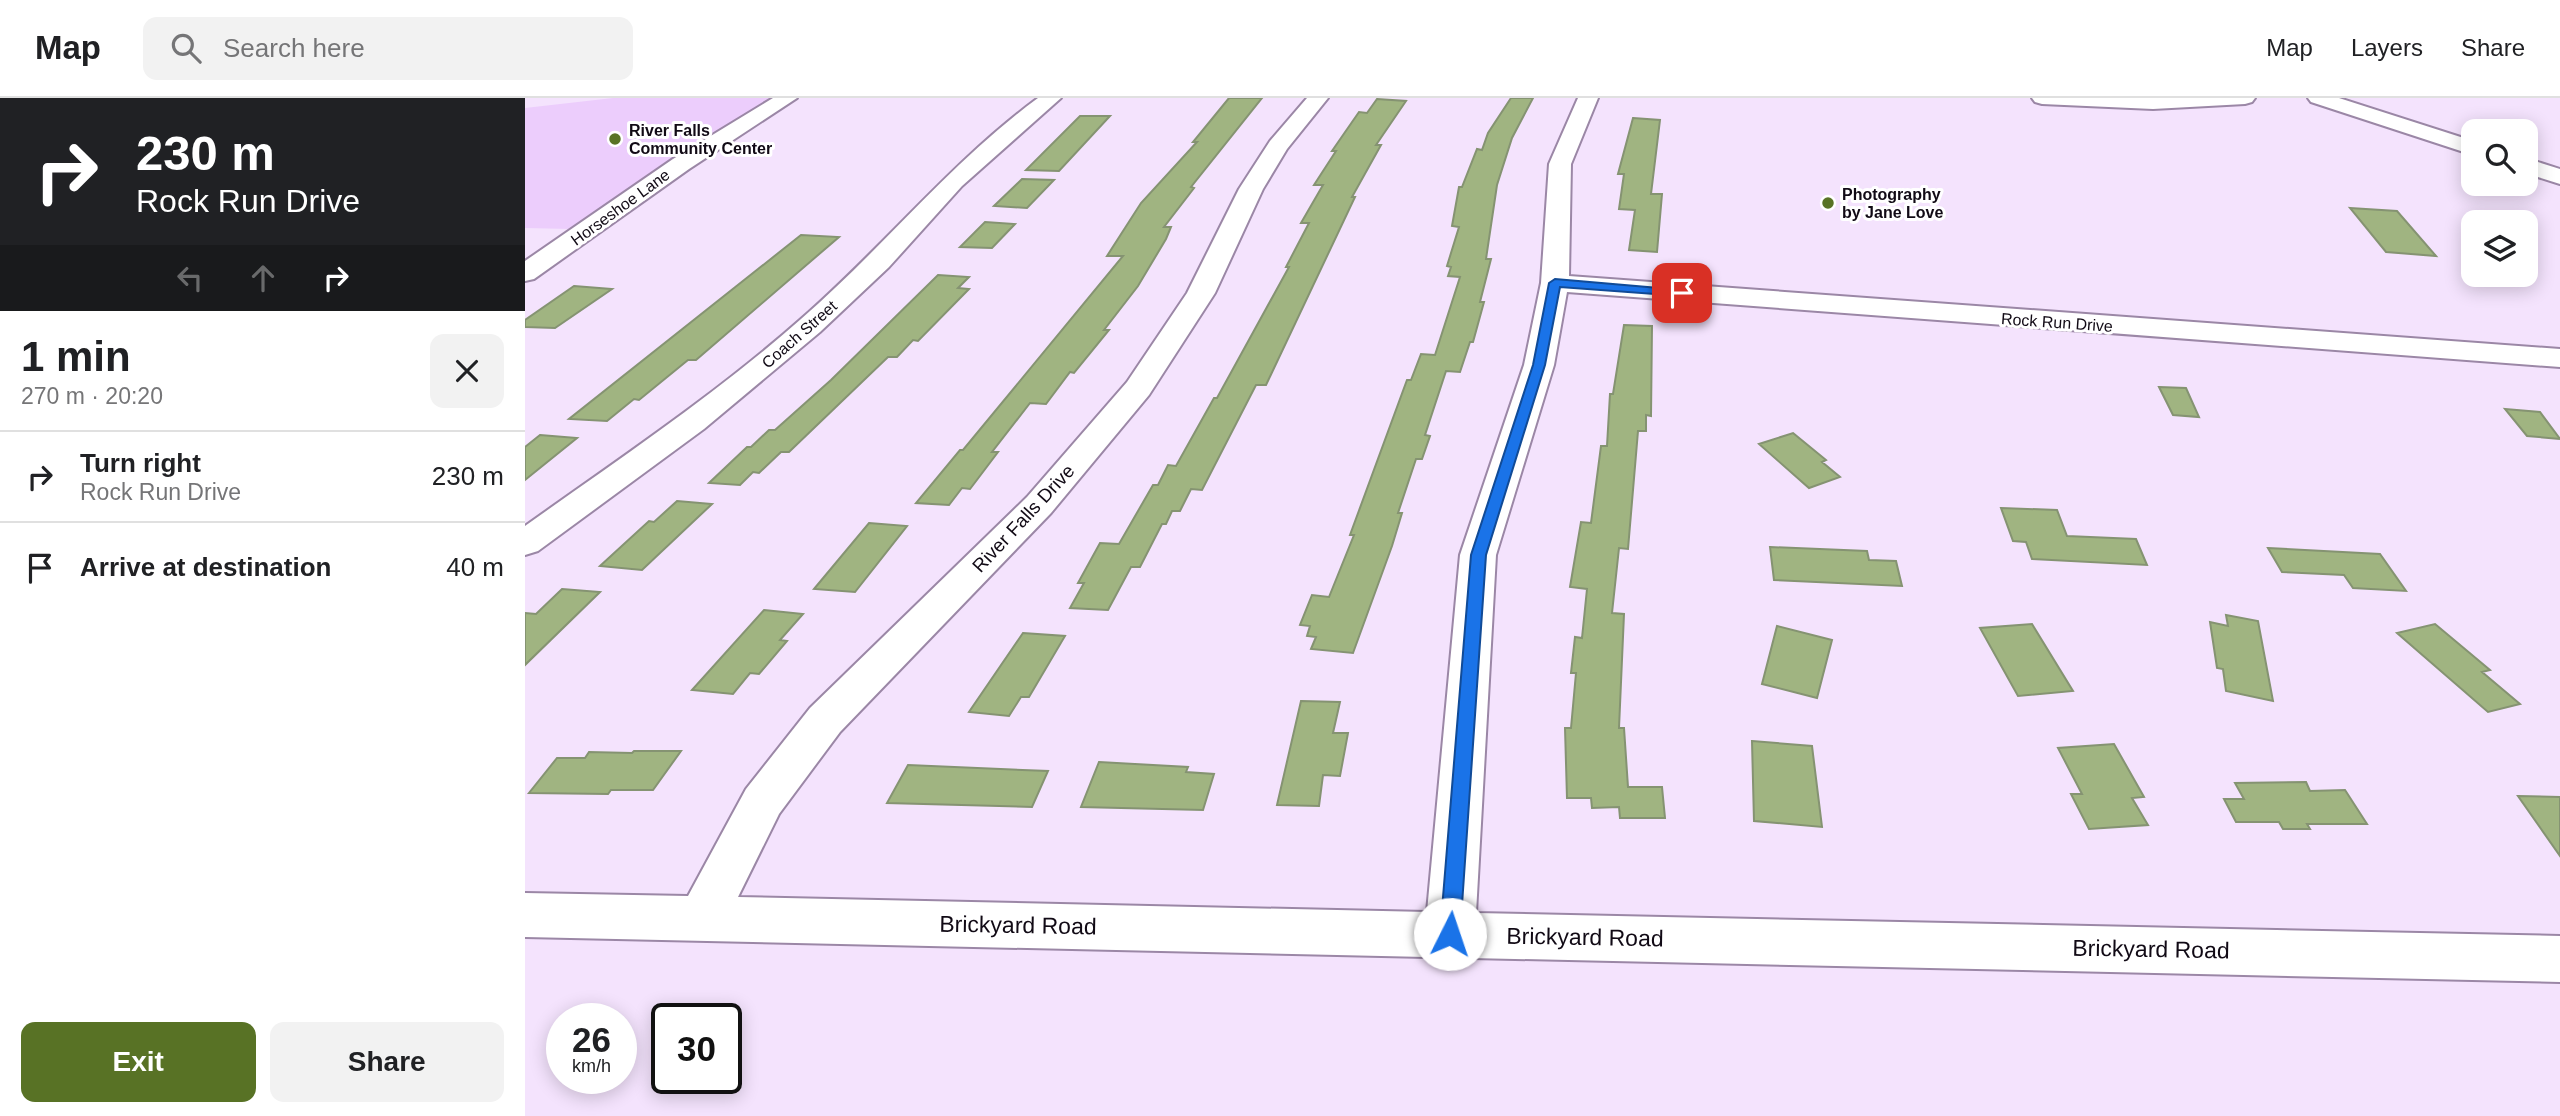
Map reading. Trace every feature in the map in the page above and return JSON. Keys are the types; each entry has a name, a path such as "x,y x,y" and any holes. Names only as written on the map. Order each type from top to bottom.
{"street":[{"name":"Horseshoe Lane","path":"525,273 681,164 787,98"},
{"name":"Coach Street","path":"525,543 693,422 810,326 880,261 954,181 1019,122 1051,98"},
{"name":"River Falls Drive","path":"702,919 762,802 825,720 1039,505 1138,388 1201,293 1251,189 1279,146 1318,98"},
{"path":"1450,934 1478,555 1539,365 1555,283 1560,164 1588,98"},
{"path":"2042,98 2153,103 2245,98"},
{"path":"2318,98 2461,144"},
{"path":"2538,169 2560,177"},
{"name":"Rock Run Drive","path":"1555,283 2560,358"},
{"name":"Brickyard Road","path":"525,915 2560,959"}],"shaded area":[{"name":"River Falls Community Center","path":"613,98 774,98 660,168 571,229 525,228 525,108"}],"building":[{"path":"1229,98 1262,98 1191,187 1194,188 1164,227 1171,227 1166,239 1138,286 1104,330 1109,330 1074,373 1070,372 1046,404 1030,403 992,452 998,452 970,489 962,488 949,505 916,503 1123,256 1107,256 1141,203 1197,142 1193,142"},
{"path":"1511,98 1533,98 1512,138 1497,185 1486,259 1491,259 1480,302 1484,302 1473,342 1470,342 1460,372 1446,371 1425,435 1430,436 1422,459 1416,459 1398,513 1402,513 1392,546 1353,653 1311,649 1316,637 1307,636 1310,626 1300,625 1312,595 1329,597 1354,535 1350,535 1407,380 1411,380 1421,354 1435,355 1460,277 1448,276 1451,267 1447,266 1459,227 1452,226 1459,187 1462,187 1477,149 1482,150 1488,133"},
{"path":"1377,99 1406,101 1376,145 1381,145 1352,197 1355,197 1266,385 1256,385 1202,490 1191,489 1180,511 1172,511 1166,524 1162,524 1140,567 1131,567 1108,610 1070,608 1084,583 1078,583 1100,543 1119,544 1153,485 1158,485 1168,465 1176,466 1289,267 1286,267 1309,223 1301,223 1323,185 1314,185 1336,151 1332,151 1359,112 1367,113"},
{"path":"1080,116 1110,116 1059,171 1026,170"},
{"path":"1633,118 1660,120 1651,194 1662,194 1657,252 1629,250 1635,210 1619,209 1624,174 1618,174"},
{"path":"1022,179 1054,180 1027,208 994,206"},
{"path":"2350,208 2397,211 2436,256 2386,252"},
{"path":"985,222 1015,224 992,248 960,247"},
{"path":"801,235 839,237 696,360 688,360 639,400 634,399 607,421 569,419"},
{"path":"938,275 969,277 958,288 969,289 918,341 913,340 897,357 888,357 789,452 781,452 759,473 753,472 740,485 709,483 747,447 751,447 769,430 775,430 831,380"},
{"path":"574,286 612,289 555,328 525,327 525,320"},
{"path":"1624,325 1652,326 1651,416 1646,415 1646,431 1638,431 1628,549 1619,548 1612,613 1624,614 1619,728 1624,728 1628,787 1662,787 1665,818 1620,818 1619,807 1592,808 1591,798 1567,798 1565,728 1571,728 1576,673 1571,673 1575,637 1582,638 1587,589 1570,587 1581,522 1591,523 1601,446 1607,446 1610,394 1613,394"},
{"path":"2159,387 2186,388 2199,417 2173,415"},
{"path":"2505,409 2540,412 2560,439 2527,436"},
{"path":"1793,433 1826,460 1822,462 1840,477 1809,488 1759,444"},
{"path":"540,435 577,438 525,480 525,447"},
{"path":"677,501 712,504 642,570 600,566 649,521 654,522"},
{"path":"2001,508 2057,510 2067,536 2136,539 2147,565 2032,559 2026,542 2013,541"},
{"path":"869,523 907,526 855,592 814,589"},
{"path":"1770,547 1867,551 1869,560 1896,561 1902,586 1774,580"},
{"path":"2268,548 2380,554 2406,591 2353,588 2344,575 2282,572"},
{"path":"562,589 600,592 525,665 525,613 536,614"},
{"path":"764,610 803,614 780,640 787,641 759,674 750,673 733,694 692,690"},
{"path":"2226,615 2258,621 2273,701 2226,691 2223,669 2217,668 2210,622 2228,626"},
{"path":"2032,624 2073,691 2018,696 1980,628"},
{"path":"2435,624 2490,670 2482,672 2520,704 2488,712 2397,633"},
{"path":"1777,626 1832,640 1817,698 1762,684"},
{"path":"1023,633 1065,636 1029,697 1021,697 1009,716 969,712"},
{"path":"1301,701 1340,702 1333,733 1348,733 1340,776 1323,775 1319,806 1277,805"},
{"path":"1752,741 1812,746 1822,827 1754,821"},
{"path":"2114,744 2144,797 2132,798 2148,825 2089,829 2071,794 2082,794 2058,748"},
{"path":"681,751 653,790 611,790 608,794 529,793 557,758 585,758 589,752"},
{"path":"1099,762 1188,767 1186,772 1214,774 1203,810 1081,807"},
{"path":"908,765 1048,771 1032,807 887,803"},
{"path":"2306,782 2310,791 2345,790 2367,824 2307,824 2310,829 2283,829 2279,822 2236,822 2224,799 2244,799 2235,783"},
{"path":"2518,796 2560,797 2560,856"}],"place":[{"name":"River Falls Community Center","path":"615,139"},
{"name":"Photography by Jane Love","path":"1828,203"}],"route":[{"path":"1450,934 1478,555 1539,365 1555,283 1682,293"}]}
